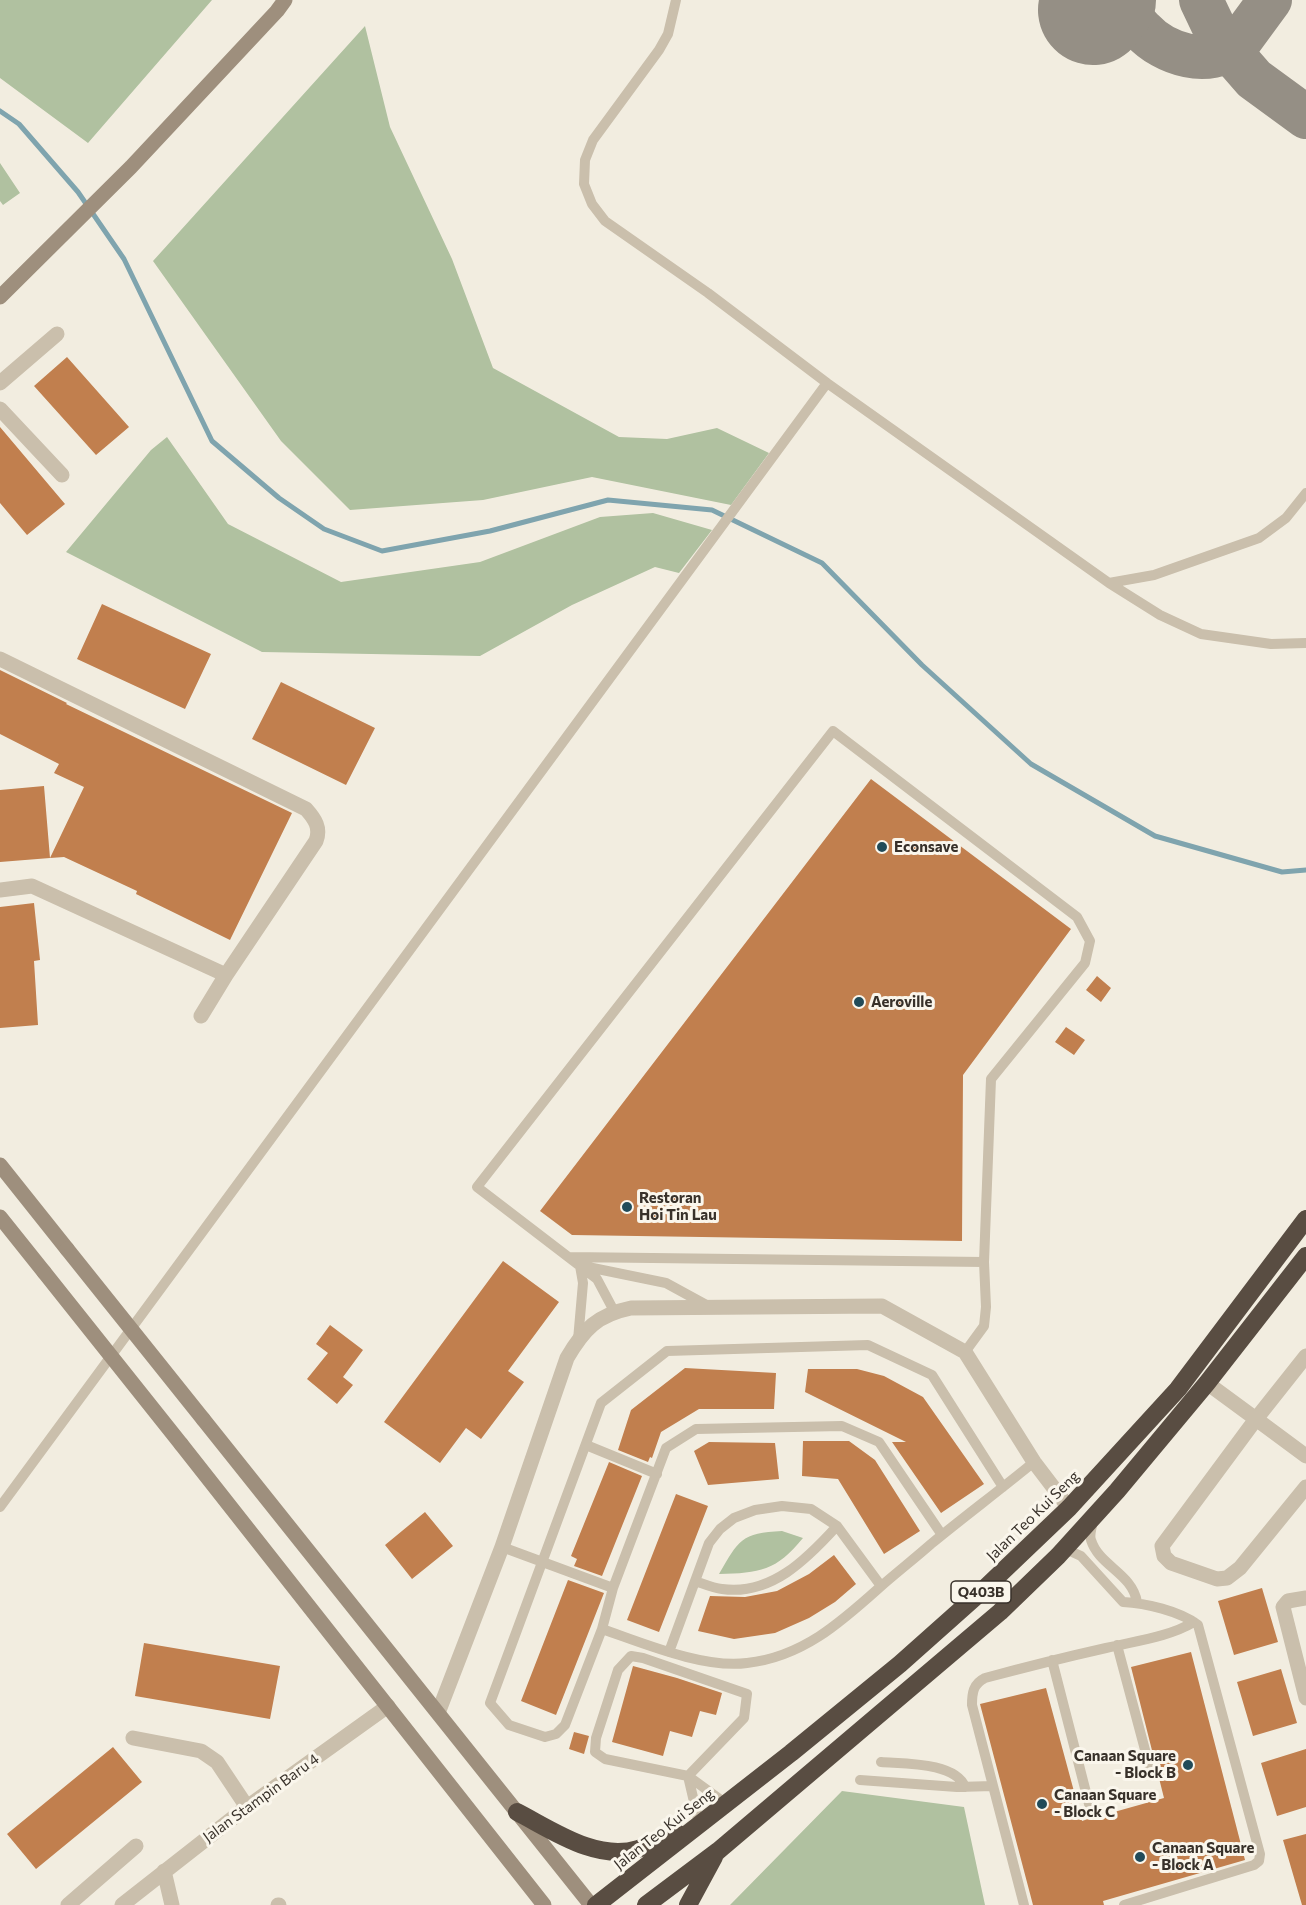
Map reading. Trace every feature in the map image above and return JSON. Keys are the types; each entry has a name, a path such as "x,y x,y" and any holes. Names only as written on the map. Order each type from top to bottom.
{"highway":[{"name":"Jalan Teo Kui Seng","path":"597,1905 791,1753 900,1664 982,1591 1069,1508 1178,1389 1306,1219"},
{"path":"645,1905 718,1851 1000,1612 1058,1556 1207,1383 1306,1256"},
{"path":"517,1812 580,1844 613,1853 637,1850 699,1824"},
{"path":"688,1905 718,1851"}],"main road":[{"path":"0,297 131,167 285,0"},
{"path":"0,287 43,253"},
{"path":"0,1165 591,1905"},
{"path":"0,1217 544,1905"}],"street":[{"path":"0,383 57,334"},
{"path":"0,410 62,475"},
{"path":"0,659 306,808 312,815 319,833 316,841 201,1016"},
{"path":"0,890 32,886 226,975"},
{"path":"438,1713 502,1547 567,1358 592,1323 614,1311 631,1308 882,1306 965,1353 1034,1462 1069,1508"},
{"path":"1306,1356 1162,1546 1164,1556 1171,1563 1217,1580 1227,1578 1240,1568 1306,1487"},
{"path":"1207,1383 1306,1456"},
{"path":"1306,1598 1288,1601 1283,1607 1306,1698"},
{"name":"Jalan Stampin Baru 4","path":"122,1905 247,1807 388,1706"},
{"path":"133,1738 201,1751 217,1762 247,1807"},
{"path":"68,1905 136,1846"},
{"path":"164,1870 172,1905"}],"lane":[{"path":"676,0 668,34 659,50 593,140 585,160 584,184 592,204 605,221 708,293 827,384 1109,583 1160,615 1201,634 1271,644 1306,643"},
{"path":"0,1507 827,384"},
{"path":"1109,583 1154,575 1259,538 1286,518 1306,493"},
{"path":"614,1311 597,1279 477,1187 833,731 1077,917 1090,941 1085,963 991,1079 984,1262 986,1307 984,1326 965,1353"},
{"path":"569,1257 984,1262"},
{"path":"580,1266 666,1283 711,1307"},
{"path":"578,1341 583,1283 580,1266"},
{"path":"942,1535 879,1442 842,1426 696,1429 666,1448 613,1588 602,1629 565,1725 556,1734 545,1737 509,1725 490,1703 601,1403 667,1351 868,1345 932,1375 1003,1487"},
{"path":"586,1445 657,1474"},
{"path":"602,1629 669,1652 723,1664 747,1663 793,1651 816,1640 843,1620 942,1535 1034,1462"},
{"path":"669,1652 709,1543 720,1529 734,1518 755,1510 782,1506 811,1509 837,1526 881,1586"},
{"path":"1095,1515 1091,1540 1100,1554 1135,1590 1137,1602"},
{"path":"695,1581 723,1589 754,1588 775,1580 812,1553 837,1526"},
{"path":"502,1547 613,1588"},
{"path":"1058,1556 1070,1551 1081,1556 1123,1602 1137,1602 1179,1615 1196,1623 1260,1854 1259,1861 1245,1868 1124,1905"},
{"path":"1024,1905 972,1705 971,1696 974,1690 981,1680 986,1678 1159,1635 1196,1623"},
{"path":"1117,1645 1152,1776"},
{"path":"688,1776 744,1718 747,1694 643,1658 631,1656 618,1670 596,1738 595,1752 605,1759 688,1776 725,1803"},
{"path":"1052,1660 1089,1804 1092,1809 1100,1810"},
{"path":"881,1762 931,1766 959,1777 965,1787"},
{"path":"688,1776 699,1824"},
{"path":"860,1780 965,1787 993,1786"}],"green space":[{"path":"0,0 212,0 88,143 0,78"},
{"path":"365,26 390,127 452,259 493,368 619,437 667,439 717,428 769,453 731,505 592,477 483,500 350,510 281,441 153,261"},
{"path":"0,163 20,193 3,205 0,201"},
{"path":"167,437 228,524 341,582 480,562 600,517 653,513 712,530 679,573 655,567 572,605 480,656 262,652 66,552 151,450"},
{"path":"782,1531 803,1538 775,1564 746,1573 719,1574 743,1540 758,1534"},
{"path":"842,1791 964,1807 985,1905 730,1905"}],"building":[{"path":"67,357 129,427 96,455 34,386"},
{"path":"0,427 65,504 27,535 0,503"},
{"path":"102,604 211,654 185,709 77,659"},
{"path":"0,670 292,813 230,940 136,894 137,891 64,857 50,858 84,787 54,773 59,764 0,734"},
{"path":"281,682 375,728 346,785 252,739"},
{"name":"Aeroville","path":"871,779 1071,929 963,1075 962,1241 572,1235 540,1211"},
{"path":"44,786 50,858 0,862 0,790"},
{"path":"34,903 40,960 34,961 38,1025 0,1028 0,907"},
{"path":"1097,976 1111,988 1101,1002 1086,990"},
{"path":"1066,1027 1085,1040 1074,1055 1055,1042"},
{"path":"503,1261 559,1302 508,1371 524,1382 481,1439 466,1428 440,1463 384,1422"},
{"path":"330,1325 363,1350 343,1377 353,1385 337,1404 307,1379 328,1353 316,1344"},
{"path":"685,1368 776,1373 774,1409 699,1409 661,1432 652,1458 650,1457 648,1462 618,1450 631,1410"},
{"path":"808,1369 857,1369 884,1376 923,1397 984,1484 941,1513 892,1442 906,1442 805,1392"},
{"path":"803,1441 849,1441 875,1460 920,1531 884,1554 838,1479 802,1476"},
{"path":"709,1442 775,1443 779,1479 708,1485 694,1451"},
{"path":"609,1462 642,1476 602,1576 574,1566 577,1559 571,1556"},
{"path":"676,1494 708,1506 659,1632 627,1620"},
{"path":"425,1512 453,1546 412,1579 385,1545"},
{"path":"834,1555 856,1584 835,1602 809,1618 775,1633 734,1639 698,1631 710,1596 745,1597 777,1591 809,1574"},
{"path":"568,1580 604,1593 556,1715 521,1701"},
{"path":"1262,1588 1278,1642 1234,1655 1218,1601"},
{"path":"144,1643 280,1666 270,1719 135,1696"},
{"path":"1191,1652 1245,1860 1103,1901 1104,1905 1033,1905 980,1704 1046,1688 1082,1821 1094,1817 1101,1818 1107,1814 1164,1798 1131,1667"},
{"path":"633,1666 722,1693 716,1715 700,1711 692,1737 670,1731 663,1756 612,1742"},
{"path":"1281,1669 1297,1723 1253,1736 1237,1682"},
{"path":"574,1732 589,1736 584,1754 569,1749"},
{"path":"113,1747 142,1782 36,1869 7,1834"},
{"path":"1306,1749 1306,1807 1277,1816 1261,1763"},
{"path":"1306,1834 1306,1905 1302,1905 1283,1840"}],"waterway":[{"path":"0,111 19,124 78,192 124,259 212,441 279,498 324,529 382,551 490,531 608,500 712,510 822,563 922,665 1031,764 1155,836 1282,872 1306,870"}],"taxiway":[{"path":"1119,0 1136,23 1152,39 1175,52 1201,57 1214,56 1237,45 1270,0"},
{"path":"1201,0 1220,40 1254,79 1306,117"}],"runway":[{"path":"1093,10 1101,0"}],"place":[{"name":"Econsave","path":"882,847"},
{"name":"Aeroville","path":"859,1002"},
{"name":"Restoran Hoi Tin Lau","path":"627,1207"},
{"name":"Canaan Square - Block B","path":"1188,1765"},
{"name":"Canaan Square - Block C","path":"1042,1804"},
{"name":"Canaan Square - Block A","path":"1140,1857"}]}
